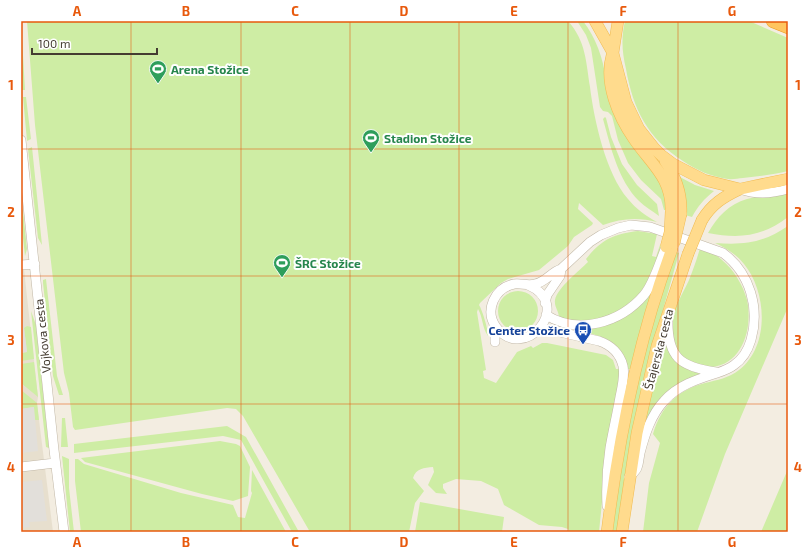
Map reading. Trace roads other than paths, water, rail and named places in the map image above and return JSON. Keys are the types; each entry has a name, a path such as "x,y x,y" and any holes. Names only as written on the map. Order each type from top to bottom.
{"highway":[{"path":"773,21 788,27"}],"main road":[{"path":"595,21 613,53 629,110 646,138 661,155 673,164 704,180 740,189 788,179"},
{"name":"Štajerska cesta","path":"618,21 609,69 611,86 616,103 630,133 658,169 667,184 676,213"},
{"name":"Štajerska cesta","path":"608,527 618,460 631,392 669,248 676,213 681,200 671,170 661,155"},
{"name":"Štajerska cesta","path":"622,532 629,477 645,396 668,309 702,220 711,207 740,189"}],"street":[{"name":"Vojkova cesta","path":"21,140 55,463 64,532"},
{"path":"740,189 756,193 776,192 788,189"},
{"path":"528,284 543,296 546,315 544,322 540,329 533,335 524,338 507,336 501,332 492,319 492,303 498,293 508,286 542,282 555,271 562,269 595,238 618,228 644,226 657,229 723,253 731,259 739,269 750,288 753,301 754,322 749,344 742,357 734,366 683,385 664,400 651,419 637,469 629,477"},
{"path":"546,315 558,321 583,326 611,319 635,304 645,294 669,248"},
{"path":"21,265 34,264"},
{"path":"545,303 547,295 560,276 562,269"},
{"path":"668,309 668,338 674,353 689,366 698,370 718,373"},
{"path":"495,342 496,326"},
{"path":"540,329 551,330 607,344 615,351 621,361 624,377 607,471 606,484 608,527"},
{"path":"21,467 55,463"}],"place":[{"name":"Arena Stožice","path":"158,84"},
{"name":"Stadion Stožice","path":"371,153"},
{"name":"ŠRC Stožice","path":"282,278"},
{"name":"Center Stožice","path":"583,345"}]}
